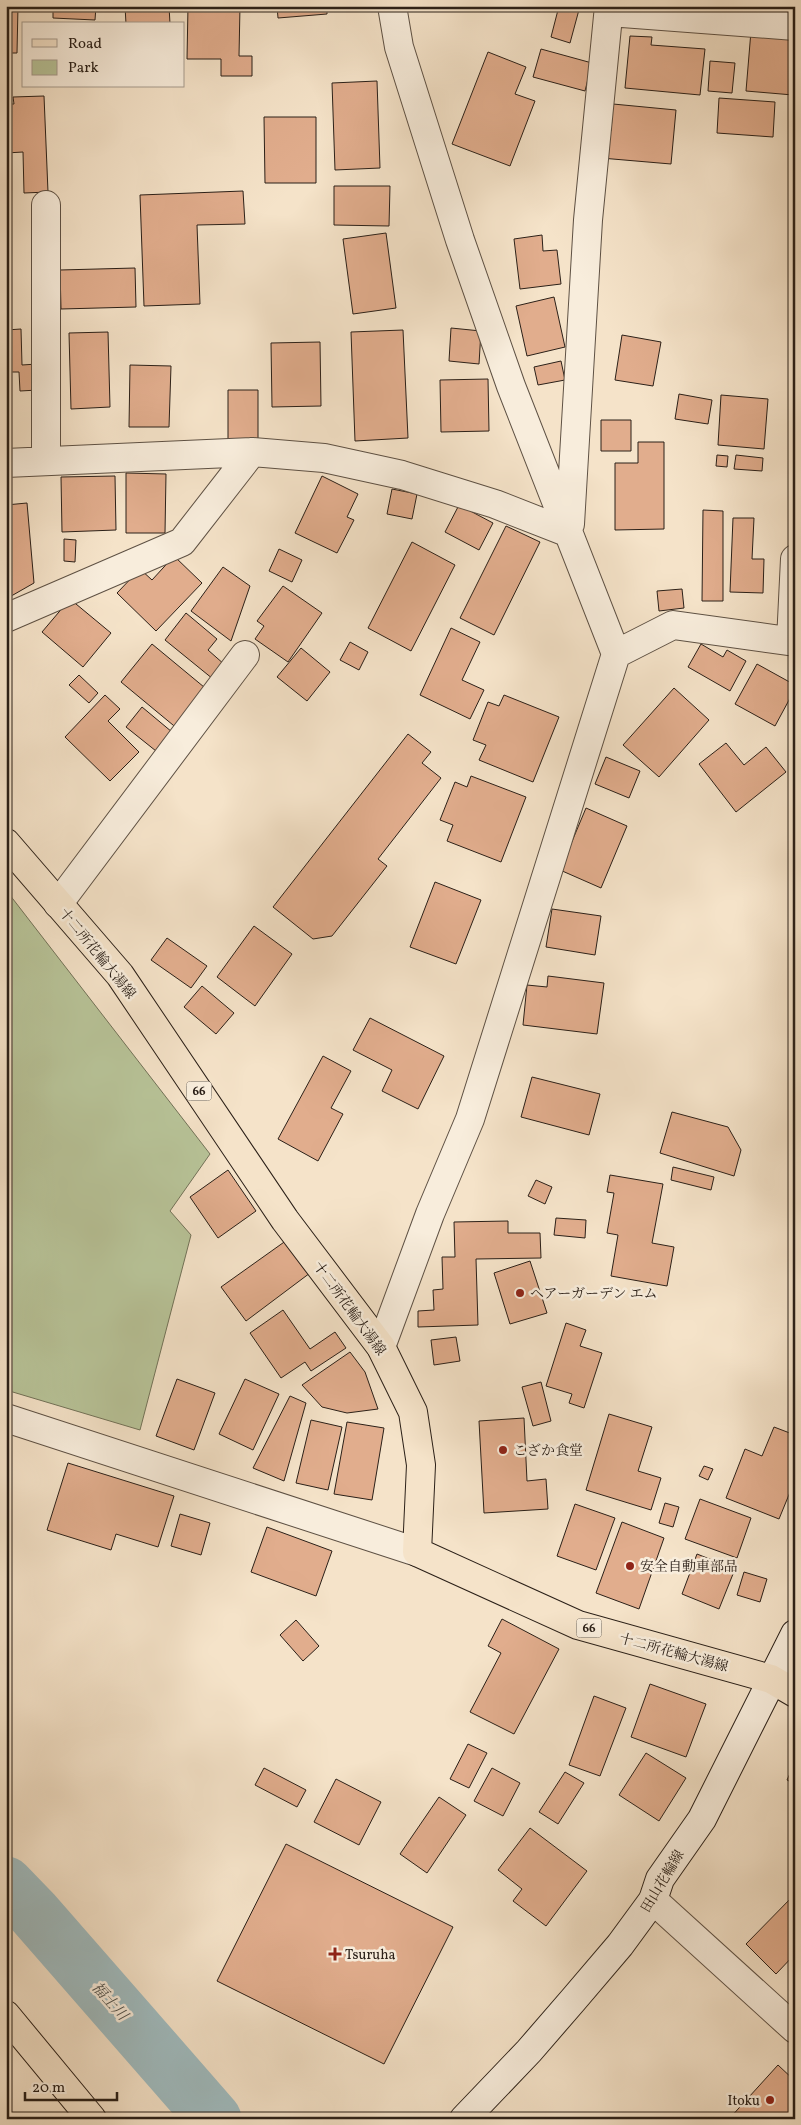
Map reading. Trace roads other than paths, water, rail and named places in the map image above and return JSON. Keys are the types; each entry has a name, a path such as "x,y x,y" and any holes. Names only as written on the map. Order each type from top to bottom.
{"main road":[{"name":"十二所花輪大湯線","path":"6,843 120,976 285,1220 382,1347 413,1412 421,1465 417,1552 578,1625 771,1679 795,1693"},
{"path":"6,2015 92,2119"}],"street":[{"path":"382,1347 430,1214 470,1119 616,654 511,386 460,240 398,47 392,6"},
{"path":"570,533 588,220 609,9 795,26"},
{"path":"46,205 46,461"},
{"path":"6,463 252,452 324,458 402,475 495,504 570,533"},
{"path":"6,618 182,542 252,452"},
{"path":"616,654 673,625 793,642 795,559"},
{"path":"58,904 245,654"},
{"path":"6,1418 417,1552"},
{"name":"田山花輪線","path":"464,2119 529,2051 574,1999 620,1945 653,1900 660,1879 702,1819 795,1634"},
{"path":"653,1900 795,2029"}],"waterway":[{"name":"福士川","path":"6,1884 34,1913 214,2119"}],"place":[{"name":"ヘアーガーデン エム","path":"520,1293"},
{"name":"こざか食堂","path":"503,1450"},
{"name":"安全自動車部品","path":"630,1566"},
{"name":"Tsuruha","path":"335,1954"},
{"name":"Itoku","path":"770,2100"}]}
